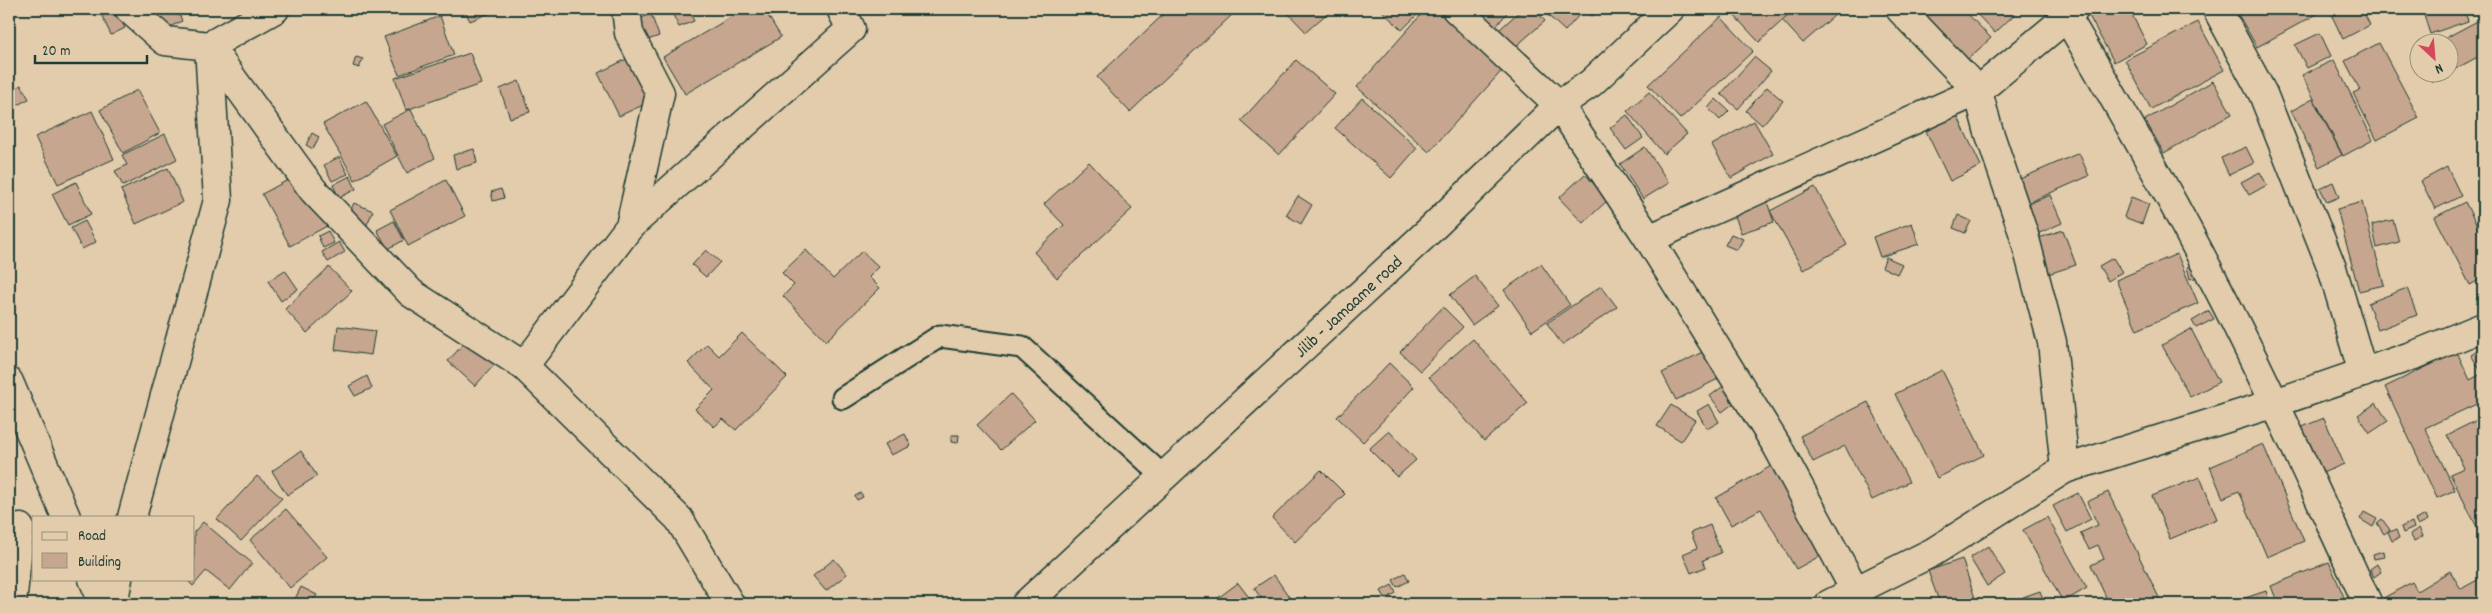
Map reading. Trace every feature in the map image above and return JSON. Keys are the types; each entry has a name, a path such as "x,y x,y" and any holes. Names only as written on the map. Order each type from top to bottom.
{"street":[{"path":"128,9 165,41 210,46 275,9"},
{"path":"626,9 629,33 660,93 630,226"},
{"path":"524,366 630,226 850,29 842,9"},
{"path":"1456,9 1559,105 1649,239 1776,446 1857,598"},
{"name":"Jilib - Jamaame road","path":"1026,604 1429,231 1559,105 1591,83 1670,9"},
{"path":"1900,9 1978,91 1988,129 2024,236 2052,342 2065,469"},
{"path":"2217,9 2263,94 2332,268 2363,373"},
{"path":"1649,239 1978,91 2070,13 2212,277 2275,403 2368,604"},
{"path":"210,46 313,190 411,293 524,366 679,519 730,604"},
{"path":"132,516 218,200 210,46"},
{"path":"1829,604 1857,598 2065,469 2275,403 2363,373 2483,327"},
{"path":"9,382 58,514"},
{"path":"12,604 21,527"},
{"path":"93,580 104,604"},
{"path":"113,604 118,580"}],"lane":[{"path":"842,398 940,336 1022,347 1164,477"}],"building":[{"path":"107,9 115,9 125,28 111,35 100,12"},
{"path":"168,9 177,9 182,21 163,30 156,14"},
{"path":"464,9 491,9 492,12 470,21"},
{"path":"688,9 694,21 679,27 673,15"},
{"path":"745,9 764,9 781,37 685,94 663,57"},
{"path":"1139,9 1151,9 1144,15"},
{"path":"1169,9 1234,9 1236,11 1130,112 1097,77"},
{"path":"1284,9 1332,9 1306,32"},
{"path":"1380,9 1423,9 1402,30"},
{"path":"1426,9 1441,9 1506,66 1429,152 1357,87"},
{"path":"1470,9 1510,9 1494,29"},
{"path":"1522,9 1534,9 1545,21 1515,47 1499,30"},
{"path":"1541,9 1574,9 1580,14 1565,31"},
{"path":"1584,9 1599,9 1592,16"},
{"path":"1795,9 1759,42 1729,10"},
{"path":"1795,9 1842,9 1803,43 1782,20"},
{"path":"1917,9 1963,9 1991,38 1967,60"},
{"path":"1972,9 2020,9 1995,33"},
{"path":"2103,9 2129,9 2147,44 2114,62 2089,16"},
{"path":"2235,9 2326,9 2257,47"},
{"path":"2345,9 2362,9 2370,25 2343,39 2332,16"},
{"path":"2422,9 2464,9 2468,21 2436,32 2429,32"},
{"path":"651,14 659,36 645,41 637,20"},
{"path":"440,16 454,55 399,75 384,37"},
{"path":"1721,17 1753,51 1680,119 1648,85"},
{"path":"2483,18 2483,54 2460,67 2460,32 2457,32"},
{"path":"2198,22 2224,70 2151,109 2125,60"},
{"path":"2320,33 2331,56 2307,68 2295,45"},
{"path":"2379,43 2419,118 2377,140 2353,93 2360,90 2345,61"},
{"path":"470,53 481,84 406,110 395,78"},
{"path":"633,56 654,100 619,116 598,73"},
{"path":"356,57 363,59 359,68 353,66"},
{"path":"1754,57 1771,71 1738,109 1721,94"},
{"path":"1296,60 1335,94 1279,155 1241,121"},
{"path":"2334,60 2373,140 2343,156 2302,75"},
{"path":"519,81 530,112 510,118 500,89"},
{"path":"2213,81 2232,114 2164,153 2145,120"},
{"path":"21,85 29,99 11,108 9,92"},
{"path":"1767,87 1783,101 1762,125 1746,111"},
{"path":"137,90 160,133 123,153 100,110"},
{"path":"1649,92 1687,134 1664,154 1627,111"},
{"path":"1362,98 1417,148 1391,178 1335,128"},
{"path":"1716,99 1729,111 1720,120 1708,108"},
{"path":"2313,99 2342,155 2319,167 2291,111"},
{"path":"366,101 397,156 355,180 323,124"},
{"path":"411,109 435,158 407,173 382,124"},
{"path":"92,111 114,159 58,184 35,137"},
{"path":"1627,115 1643,138 1626,150 1610,128"},
{"path":"1957,115 1981,166 1950,181 1926,131"},
{"path":"1754,121 1773,154 1731,178 1712,145"},
{"path":"312,133 319,137 313,149 306,145"},
{"path":"165,134 177,159 123,186 115,171 127,165 122,155"},
{"path":"1645,147 1669,183 1643,199 1620,164"},
{"path":"2246,147 2254,163 2229,175 2221,158"},
{"path":"474,149 477,163 456,169 453,155"},
{"path":"2079,153 2089,176 2023,205 2013,182"},
{"path":"339,157 348,174 332,181 324,165"},
{"path":"1089,162 1132,209 1057,278 1034,252 1064,225 1044,204"},
{"path":"2447,167 2461,196 2435,209 2421,181"},
{"path":"168,168 183,202 136,224 121,190"},
{"path":"2260,172 2267,185 2249,195 2241,182"},
{"path":"299,174 327,226 290,246 262,194"},
{"path":"1585,174 1608,200 1583,223 1559,198"},
{"path":"350,176 356,189 339,198 333,185"},
{"path":"2483,176 2483,189 2478,178"},
{"path":"446,180 465,216 408,246 390,210"},
{"path":"76,182 91,214 68,225 52,194"},
{"path":"2333,182 2339,197 2327,202 2320,188"},
{"path":"1815,187 1847,245 1803,270 1770,211"},
{"path":"501,189 504,198 493,201 491,192"},
{"path":"2050,195 2062,223 2035,235 2023,206"},
{"path":"1298,196 1312,205 1301,224 1286,215"},
{"path":"2131,197 2149,204 2142,224 2124,217"},
{"path":"1766,199 1774,222 1741,233 1733,210"},
{"path":"2362,202 2384,285 2359,291 2337,209"},
{"path":"2465,202 2483,237 2483,278 2470,285 2435,217"},
{"path":"354,203 373,211 365,229 346,220"},
{"path":"1958,215 1971,221 1965,233 1953,228"},
{"path":"2393,220 2399,242 2377,248 2372,225"},
{"path":"85,221 96,242 82,249 71,228"},
{"path":"394,221 404,240 388,249 377,230"},
{"path":"1912,223 1919,244 1880,257 1873,237"},
{"path":"2063,230 2076,265 2048,274 2036,239"},
{"path":"328,231 334,243 323,248 318,236"},
{"path":"1731,234 1743,239 1737,250 1725,245"},
{"path":"339,242 345,252 328,262 322,252"},
{"path":"706,250 720,262 706,277 692,265"},
{"path":"806,250 833,279 862,251 879,267 869,277 880,288 826,341 783,296 794,285 782,273"},
{"path":"2177,254 2198,303 2137,330 2116,280"},
{"path":"1886,257 1902,264 1897,274 1882,267"},
{"path":"2113,258 2122,272 2108,281 2099,266"},
{"path":"1541,264 1570,305 1532,331 1504,290"},
{"path":"2195,264 2199,277 2190,279 2187,267"},
{"path":"329,267 352,291 307,333 285,309"},
{"path":"285,270 298,289 281,301 268,281"},
{"path":"1475,276 1498,306 1472,325 1450,295"},
{"path":"1601,286 1617,307 1562,345 1547,323"},
{"path":"2407,288 2417,315 2378,330 2368,303"},
{"path":"1443,307 1463,327 1420,371 1400,352"},
{"path":"2209,311 2214,319 2196,328 2192,321"},
{"path":"338,326 375,331 371,355 335,350"},
{"path":"2191,329 2219,382 2190,397 2162,345"},
{"path":"742,333 787,377 736,430 723,419 714,427 695,409 714,390 688,363 707,344 719,356"},
{"path":"470,337 497,362 475,386 448,361"},
{"path":"1473,339 1528,403 1484,441 1429,377"},
{"path":"2483,347 2483,370 2481,371 2471,355"},
{"path":"1710,348 1724,376 1676,400 1662,373"},
{"path":"2457,352 2470,380 2483,373 2483,401 2425,428 2455,490 2437,498 2385,387"},
{"path":"1389,363 1414,387 1363,442 1337,417"},
{"path":"1942,370 1984,455 1937,478 1895,394"},
{"path":"367,376 372,388 355,396 349,386"},
{"path":"1730,381 1742,397 1722,412 1710,396"},
{"path":"1011,394 1035,420 1001,450 977,425"},
{"path":"1868,402 1909,482 1872,500 1845,446 1813,462 1800,436"},
{"path":"2376,403 2388,421 2370,433 2358,415"},
{"path":"1709,404 1719,422 1707,429 1697,411"},
{"path":"1671,405 1695,420 1681,441 1657,426"},
{"path":"2483,417 2483,524 2477,527 2450,474 2464,468 2447,435"},
{"path":"2324,418 2344,464 2320,474 2300,428"},
{"path":"1389,431 1416,460 1397,477 1369,449"},
{"path":"905,434 911,446 891,455 885,444"},
{"path":"951,435 959,435 958,443 951,442"},
{"path":"2263,444 2304,541 2267,557 2239,491 2223,498 2210,467"},
{"path":"301,451 317,476 287,495 272,471"},
{"path":"1778,462 1829,551 1796,569 1761,509 1731,525 1716,498"},
{"path":"1321,470 1345,494 1295,542 1272,518"},
{"path":"257,476 282,498 241,541 217,519"},
{"path":"2200,477 2217,519 2170,539 2152,496"},
{"path":"2108,492 2162,604 2105,604 2102,598 2106,597 2091,565 2104,559 2098,545 2089,549 2080,533 2098,525 2087,502"},
{"path":"861,493 863,497 857,500 855,496"},
{"path":"2078,493 2091,519 2067,532 2053,506"},
{"path":"286,509 327,557 290,588 250,540"},
{"path":"2364,512 2377,519 2373,527 2360,519"},
{"path":"2426,515 2428,520 2418,525 2415,520"},
{"path":"2047,517 2087,588 2063,602 2023,530"},
{"path":"2382,519 2390,530 2384,534 2377,523"},
{"path":"203,522 252,563 230,590 206,571 193,586 187,580 195,580 195,531"},
{"path":"2412,522 2414,528 2403,533 2401,527"},
{"path":"1710,525 1721,553 1703,560 1706,567 1691,573 1683,554 1697,548 1691,533"},
{"path":"2419,528 2423,536 2414,541 2410,534"},
{"path":"2396,530 2399,538 2392,541 2388,532"},
{"path":"1988,546 2005,574 1987,586 1970,558"},
{"path":"2383,551 2384,557 2374,559 2373,554"},
{"path":"834,559 847,574 826,591 813,576"},
{"path":"1962,559 1977,604 1940,604 1928,571"},
{"path":"2329,562 2347,604 2278,604 2271,586"},
{"path":"2377,564 2381,572 2374,577 2370,569"},
{"path":"2450,571 2461,589 2481,578 2483,583 2483,604 2373,604 2412,582 2417,591"},
{"path":"1405,573 1409,581 1397,587 1393,580"},
{"path":"1274,575 1294,604 1265,604 1254,588"},
{"path":"1238,583 1254,604 1210,604"},
{"path":"1392,585 1396,593 1386,599 1381,591"},
{"path":"301,587 317,595 311,604 295,599"},
{"path":"2040,591 2045,604 2026,604 2023,597"},
{"path":"2266,591 2270,604 2227,604"}]}
